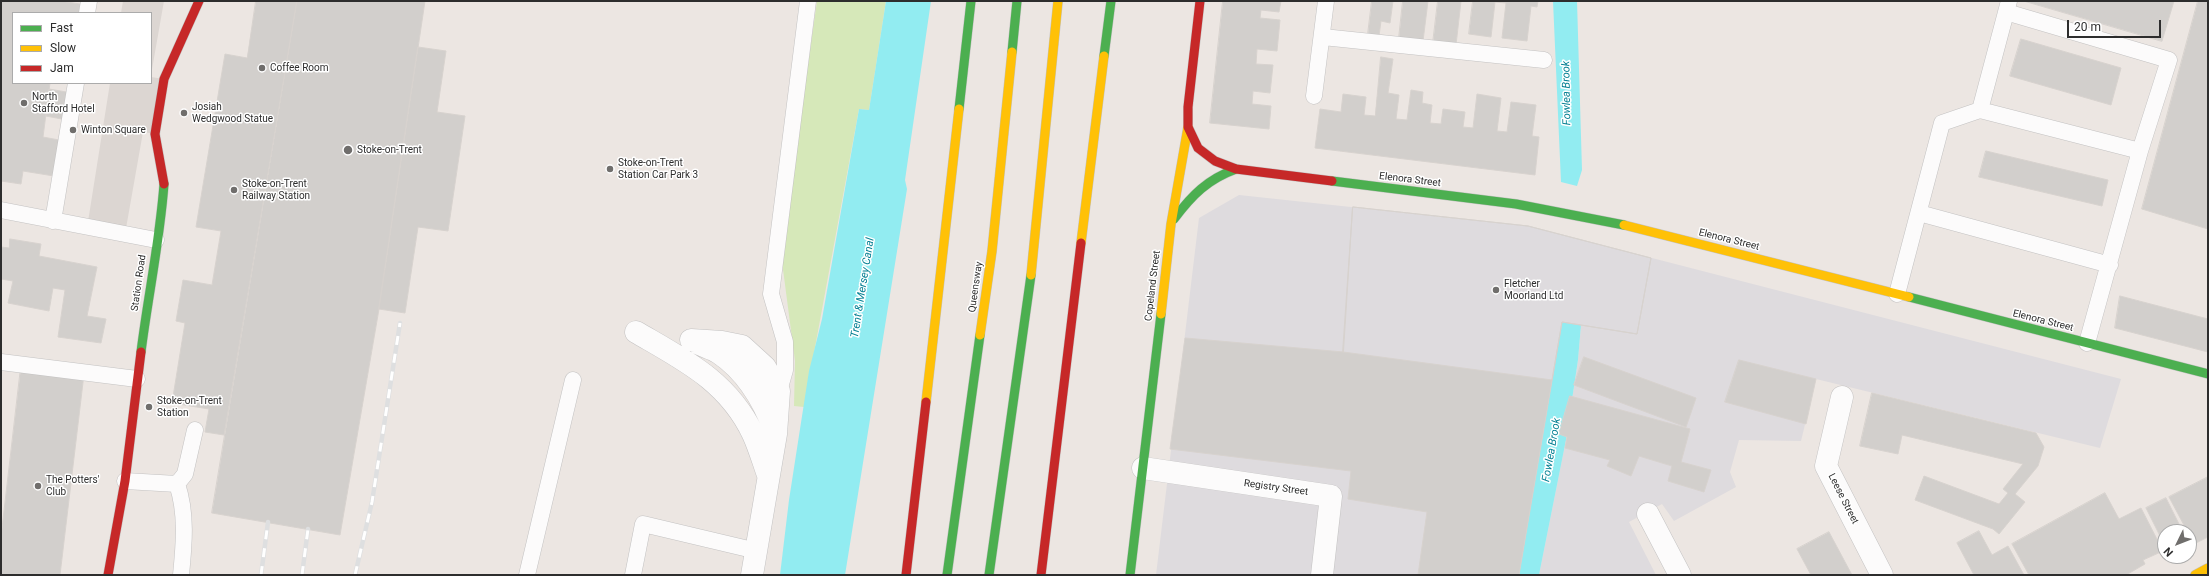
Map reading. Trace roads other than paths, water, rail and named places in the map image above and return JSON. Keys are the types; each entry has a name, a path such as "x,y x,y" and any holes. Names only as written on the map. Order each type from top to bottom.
{"main road":[{"name":"Station Road","path":"108,575 125,481 137,378 156,240 162,213 164,182 155,134 164,79 187,31 199,1"},
{"path":"906,575 971,1"},
{"name":"Queensway","path":"947,575 992,251 1017,1"},
{"path":"989,575 1032,258 1058,1"},
{"path":"1040,575 1111,1"},
{"name":"Copeland Street","path":"1130,575 1171,224 1188,127 1188,107 1200,1"},
{"name":"Elenora Street","path":"1188,127 1198,148 1215,161 1236,169 1516,204 1631,226 2208,374"},
{"name":"Elenora Street","path":"1171,224 1193,192 1216,175 1236,169"},
{"path":"2195,575 2208,568"}],"street":[{"path":"636,332 698,368 718,384 741,414 753,434 768,476"},
{"path":"752,575 776,434 779,391 765,366 742,346 722,342 691,340 719,353 739,371 766,408 776,434"},
{"name":"Leese Street","path":"1842,397 1826,466 1882,575"},
{"name":"Registry Street","path":"1142,468 1331,496 1322,575"},
{"path":"1648,514 1680,575"}],"lane":[{"path":"87,12 89,1"},
{"path":"779,391 785,370 784,342 771,294 808,1"},
{"path":"1314,96 1323,37 1326,1"},
{"path":"1980,110 2008,7 2169,60 2140,151 2110,266 2087,343"},
{"path":"1323,37 1544,60"},
{"path":"53,221 76,84"},
{"path":"1898,294 1942,123 1980,110 2140,151"},
{"path":"1,210 156,240"},
{"path":"1919,213 2110,266"},
{"path":"1,362 137,378"},
{"path":"527,575 573,380"},
{"path":"177,484 185,474 195,430"},
{"path":"125,481 177,484"},
{"path":"177,484 180,493 184,538 181,575"},
{"path":"633,575 643,524 757,551"}],"water":[{"name":"Trent & Mersey Canal","path":"886,1 931,1 905,180 907,189 845,575 780,575 789,500 809,371 822,319 859,109 869,110"},
{"name":"Fowlea Brook","path":"1553,1 1577,1 1582,170 1577,186 1561,182"},
{"name":"Fowlea Brook","path":"1562,322 1581,325 1578,360 1566,440 1539,575 1519,575"}],"railway":[{"path":"355,575 372,502 400,323"},
{"path":"261,575 268,522"},
{"path":"302,575 308,529"}],"place":[{"name":"Coffee Room","path":"262,68"},
{"name":"North Stafford Hotel","path":"24,103"},
{"name":"Josiah Wedgwood Statue","path":"184,113"},
{"name":"Winton Square","path":"73,130"},
{"name":"Stoke-on-Trent","path":"348,150"},
{"name":"Stoke-on-Trent Station Car Park 3","path":"610,169"},
{"name":"Stoke-on-Trent Railway Station","path":"234,190"},
{"name":"Fletcher Moorland Ltd","path":"1496,290"},
{"name":"Stoke-on-Trent Station","path":"149,407"},
{"name":"The Potters' Club","path":"38,486"}]}
